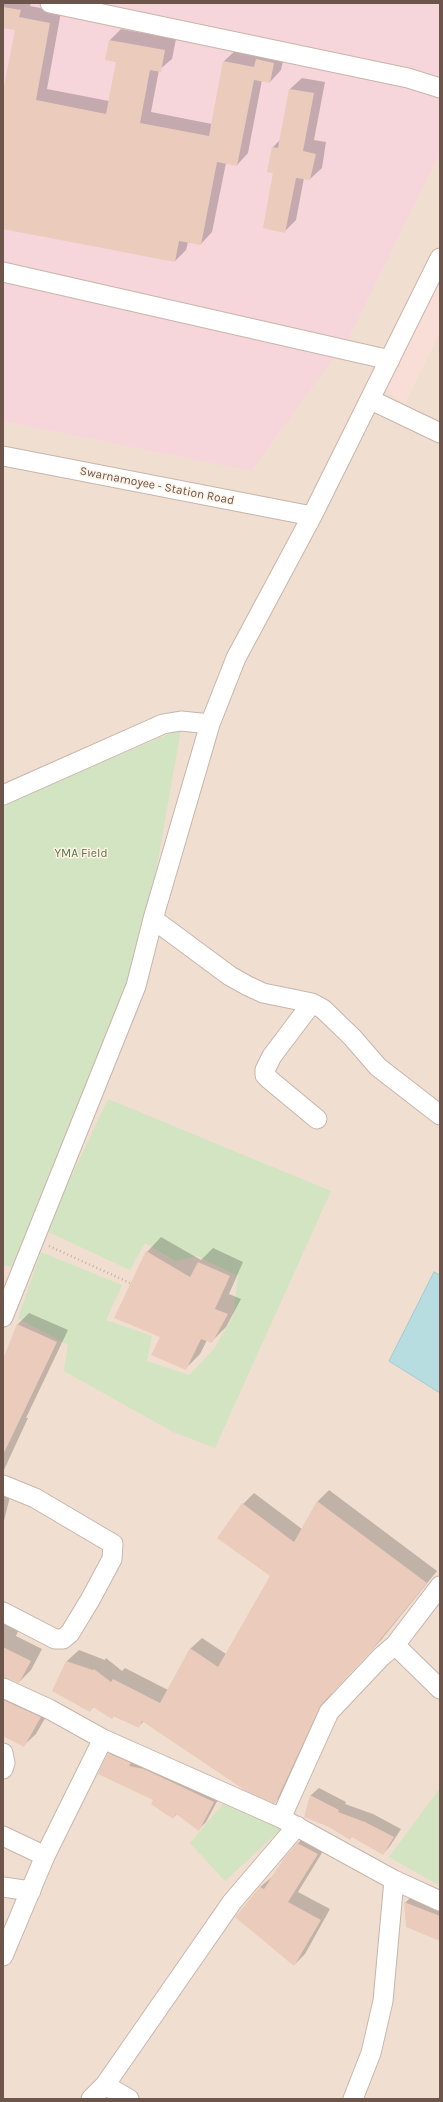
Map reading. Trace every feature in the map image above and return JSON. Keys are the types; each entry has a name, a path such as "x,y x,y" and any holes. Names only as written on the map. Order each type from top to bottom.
{"street":[{"path":"50,3 408,78 440,88"},
{"path":"3,1317 136,986 153,919 210,724 236,658 312,516 371,400 440,258"},
{"path":"3,272 390,360"},
{"path":"371,400 440,433"},
{"name":"Swarnamoyee - Station Road","path":"3,456 312,516"},
{"path":"3,795 163,724 181,721 210,724"},
{"path":"153,919 230,976 248,986 270,995 312,1003 335,1020 378,1067 440,1116"},
{"path":"312,1003 272,1056 265,1070 265,1075 317,1119"},
{"path":"3,1485 35,1498 113,1544 112,1559 70,1633 63,1639 55,1639 3,1612"},
{"path":"91,2099 105,2085 289,1822 329,1712 381,1657 395,1646 439,1590"},
{"path":"395,1646 440,1689"},
{"path":"3,1688 49,1709 103,1739 289,1822 394,1880 440,1901"},
{"path":"3,1956 45,1856 103,1739"},
{"path":"3,1753 5,1763 3,1769"},
{"path":"3,1836 45,1856"},
{"path":"353,2099 371,2053 383,2001 394,1880"},
{"path":"3,1887 31,1891"},
{"path":"105,2085 129,2099"}],"path":[{"path":"34,1240 130,1283"}],"shaded area":[{"path":"3,3 440,3 440,2099 3,2099"},
{"path":"3,3 440,3 440,152 349,337 251,471 3,421"},
{"path":"440,276 440,333 405,404 386,391"}],"green space":[{"name":"YMA Field","path":"181,729 136,986 23,1269 3,1265 3,804"},
{"path":"108,1099 331,1191 215,1448 173,1432 64,1371 68,1345 18,1318 41,1252 122,1285 106,1320 152,1336 147,1361 189,1375 214,1349 233,1316 238,1276 197,1256 176,1261 145,1243 130,1270 48,1232 68,1183"},
{"path":"440,1788 440,1886 389,1857"},
{"path":"223,1804 282,1828 225,1881 190,1843"}],"water":[{"path":"434,1272 440,1275 440,1393 389,1361"}],"building":[{"path":"3,7 21,10 19,17 50,23 36,100 106,114 116,62 105,60 109,40 165,50 161,72 150,70 140,123 209,136 223,61 254,67 256,59 274,63 270,83 254,80 237,166 217,162 201,245 179,241 175,262 3,229 3,92 15,30 3,28"},
{"path":"289,89 314,93 303,151 316,154 310,180 296,178 285,233 263,228 273,173 267,172 272,147 278,148"},
{"path":"146,1251 190,1277 198,1262 230,1276 215,1309 228,1314 212,1343 201,1339 186,1370 151,1355 160,1337 114,1318"},
{"path":"17,1324 57,1342 3,1455 3,1359"},
{"path":"317,1501 427,1583 370,1652 321,1705 275,1804 246,1791 142,1721 139,1728 114,1716 112,1719 93,1707 90,1712 52,1691 66,1661 93,1670 94,1669 111,1682 113,1679 160,1703 190,1648 218,1667 270,1576 217,1538 242,1503 294,1542"},
{"path":"3,1647 31,1661 19,1683 3,1677"},
{"path":"3,1700 41,1717 24,1747 3,1736"},
{"path":"108,1753 131,1763 129,1766 144,1769 214,1802 199,1831 176,1814 173,1819 151,1804 153,1800 98,1774"},
{"path":"310,1795 339,1810 338,1812 365,1822 394,1837 383,1855 352,1837 350,1840 329,1827 304,1817"},
{"path":"297,1843 318,1854 288,1902 321,1920 294,1966 235,1917 260,1887 264,1889 284,1858"},
{"path":"404,1902 440,1916 440,1941 406,1927"}]}
